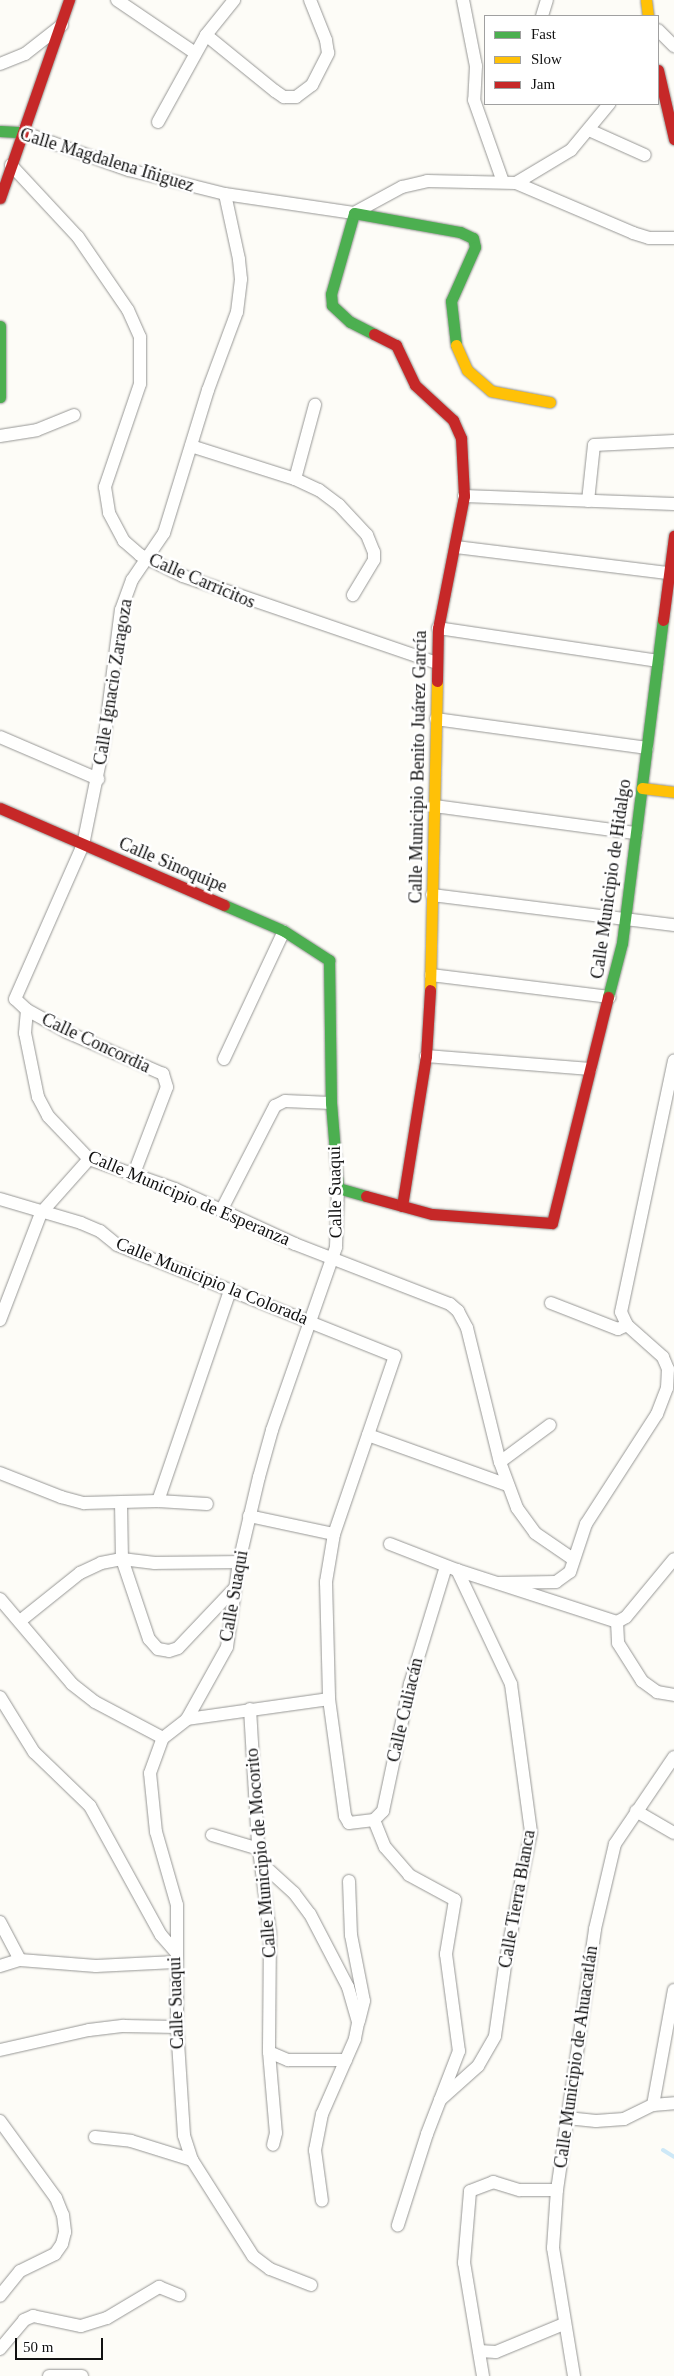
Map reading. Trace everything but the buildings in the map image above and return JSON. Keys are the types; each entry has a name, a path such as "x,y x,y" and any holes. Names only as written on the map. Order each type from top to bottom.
{"street":[{"path":"0,198 22,132 64,23 69,0"},
{"path":"117,0 195,53"},
{"path":"206,35 275,91 284,97 296,97 312,85 328,53 326,40 310,0"},
{"path":"463,0 476,66 474,100 503,182"},
{"path":"542,15 547,0"},
{"path":"646,0 648,15"},
{"path":"158,122 195,53 226,2"},
{"path":"0,64 26,54 64,23"},
{"path":"659,31 674,46"},
{"path":"659,74 674,139"},
{"path":"516,183 571,150 608,105"},
{"path":"589,130 645,155"},
{"name":"Calle Magdalena Iñiguez","path":"0,131 22,132 129,170 225,194 354,213"},
{"name":"Calle Carricitos","path":"11,165 78,237 128,310 138,331 142,350 140,384 105,487 114,528 133,550 183,576 261,605 437,663"},
{"path":"354,213 388,193 416,183 447,180 516,183 633,233 650,238 674,238"},
{"name":"Calle Ignacio Zaragoza","path":"15,999 83,845 98,779 121,610 132,580 164,533 240,295 239,259 225,194"},
{"path":"354,213 460,232 473,238 475,244 456,284 451,301 451,321 458,354 467,370 491,391 550,402"},
{"name":"Calle Municipio Benito Juárez García","path":"354,213 331,294 332,305 345,319 396,345 415,385 453,420 461,438 464,496 456,547 438,628 431,975 426,1056 402,1206"},
{"path":"0,326 0,397"},
{"path":"295,479 315,405"},
{"path":"0,436 37,430 74,415"},
{"path":"588,500 594,445 674,441"},
{"path":"191,446 295,479 318,490 339,505 372,544 374,560 353,595"},
{"path":"464,496 674,504"},
{"name":"Calle Municipio de Hidalgo","path":"402,1206 450,1216 552,1223 590,1069 610,998 625,919 674,536"},
{"path":"456,547 669,573"},
{"path":"438,628 658,661"},
{"path":"436,719 647,748"},
{"path":"0,737 98,779"},
{"path":"642,788 674,792"},
{"path":"435,806 636,833"},
{"name":"Calle Sinoquipe","path":"0,808 284,931 329,960"},
{"path":"432,895 674,925"},
{"path":"224,1059 284,931"},
{"name":"Calle Suaqui","path":"311,2285 270,2269 253,2256 192,2160 181,2117 175,1956 177,1905 156,1832 150,1773 163,1738 187,1719 227,1647 239,1562 272,1430 333,1259 337,1236 338,1188 330,1103 329,960"},
{"path":"431,975 610,998"},
{"name":"Calle Concordia","path":"15,999 27,1010 67,1032 163,1074 167,1087 133,1176"},
{"name":"Calle Municipio de Esperanza","path":"27,1010 25,1033 38,1096 48,1116 89,1159 222,1209 333,1259 450,1304 458,1310 467,1328 500,1462 521,1515 535,1533 573,1559"},
{"path":"426,1056 590,1069"},
{"path":"498,1584 556,1582 570,1572 586,1524 657,1414 668,1379 666,1362 660,1352 627,1325 621,1303 653,1171 674,1061"},
{"path":"222,1209 275,1106 285,1101 330,1103"},
{"path":"0,1320 41,1213 89,1159"},
{"path":"338,1188 402,1206"},
{"name":"Calle Municipio la Colorada","path":"0,1199 41,1213 81,1223 100,1231 117,1245 395,1356 368,1435"},
{"path":"158,1501 230,1291"},
{"path":"551,1303 618,1329 627,1325"},
{"path":"500,1462 550,1425"},
{"path":"398,2224 459,2045 446,1954 456,1900 409,1875 385,1847 374,1820 349,1823 345,1816 329,1699 325,1600 334,1534 368,1435 508,1485"},
{"path":"0,1473 68,1499 84,1503 158,1501 207,1504"},
{"path":"121,1503 122,1559 149,1639 158,1649 178,1648 234,1589"},
{"path":"249,1516 334,1534"},
{"path":"390,1544 498,1584 622,1620"},
{"path":"20,1621 80,1573 101,1563 122,1559 155,1563 239,1562"},
{"path":"674,1559 622,1620 618,1643 642,1681 658,1692 674,1695"},
{"name":"Calle Culiacán","path":"374,1820 383,1811 410,1684 452,1568"},
{"name":"Calle Tierra Blanca","path":"440,2100 478,2066 496,2036 506,1959 530,1832 510,1684 452,1568"},
{"path":"0,1599 72,1684 95,1702 163,1738"},
{"path":"0,1697 34,1752 90,1806 161,1935 175,1956 96,1966 20,1960 0,1966"},
{"path":"187,1719 329,1699"},
{"name":"Calle Municipio de Mocorito","path":"250,1709 260,1862 270,1933 269,2052 276,2133 273,2145"},
{"name":"Calle Municipio de Ahuacatlán","path":"574,2376 552,2248 557,2190 596,1929 615,1844 674,1757"},
{"path":"636,1811 674,1833"},
{"path":"212,1835 259,1849"},
{"path":"260,1862 294,1893 310,1914 348,1987 358,2023"},
{"path":"322,2201 315,2150 322,2114 346,2060 358,2023 363,2014 364,2001 351,1935 349,1880"},
{"path":"0,1922 20,1960"},
{"path":"653,2105 674,1990"},
{"path":"0,2050 98,2029 177,2027"},
{"path":"269,2052 288,2060 346,2060"},
{"path":"567,2118 596,2121 624,2119 653,2105 674,2103"},
{"path":"0,2121 56,2198 64,2215 65,2232 62,2244 55,2254 20,2271 0,2296"},
{"path":"95,2137 131,2141 192,2160"},
{"path":"483,2376 464,2263 469,2216 467,2201 470,2191 479,2186 494,2182 520,2190 557,2190"},
{"path":"0,2349 24,2320 33,2316 82,2326 107,2318 159,2287 179,2295"},
{"path":"479,2351 496,2352 564,2324"},
{"path":"49,2376 82,2376"}],"waterway":[{"path":"663,2150 674,2157"}],"traffic: fast":[{"path":"0,131 22,132"},
{"path":"374,334 350,322 332,305 331,294 354,213 460,232 473,238 475,247 451,301 456,345"},
{"path":"0,326 0,397"},
{"path":"608,997 622,943 663,620"},
{"path":"224,905 284,931 329,960 331,1103 338,1188 366,1196"}],"traffic: slow":[{"path":"646,0 648,15"},
{"path":"456,345 467,370 491,391 550,402"},
{"path":"430,990 437,681"},
{"path":"642,788 674,792"}],"traffic: jam":[{"path":"0,198 69,0"},
{"path":"659,74 674,139"},
{"path":"374,334 396,345 415,385 453,420 461,438 464,496 438,628 437,681"},
{"path":"663,620 674,536"},
{"path":"0,808 224,905"},
{"path":"402,1206 426,1056 430,990"},
{"path":"366,1196 432,1214 552,1223 608,997"}]}
